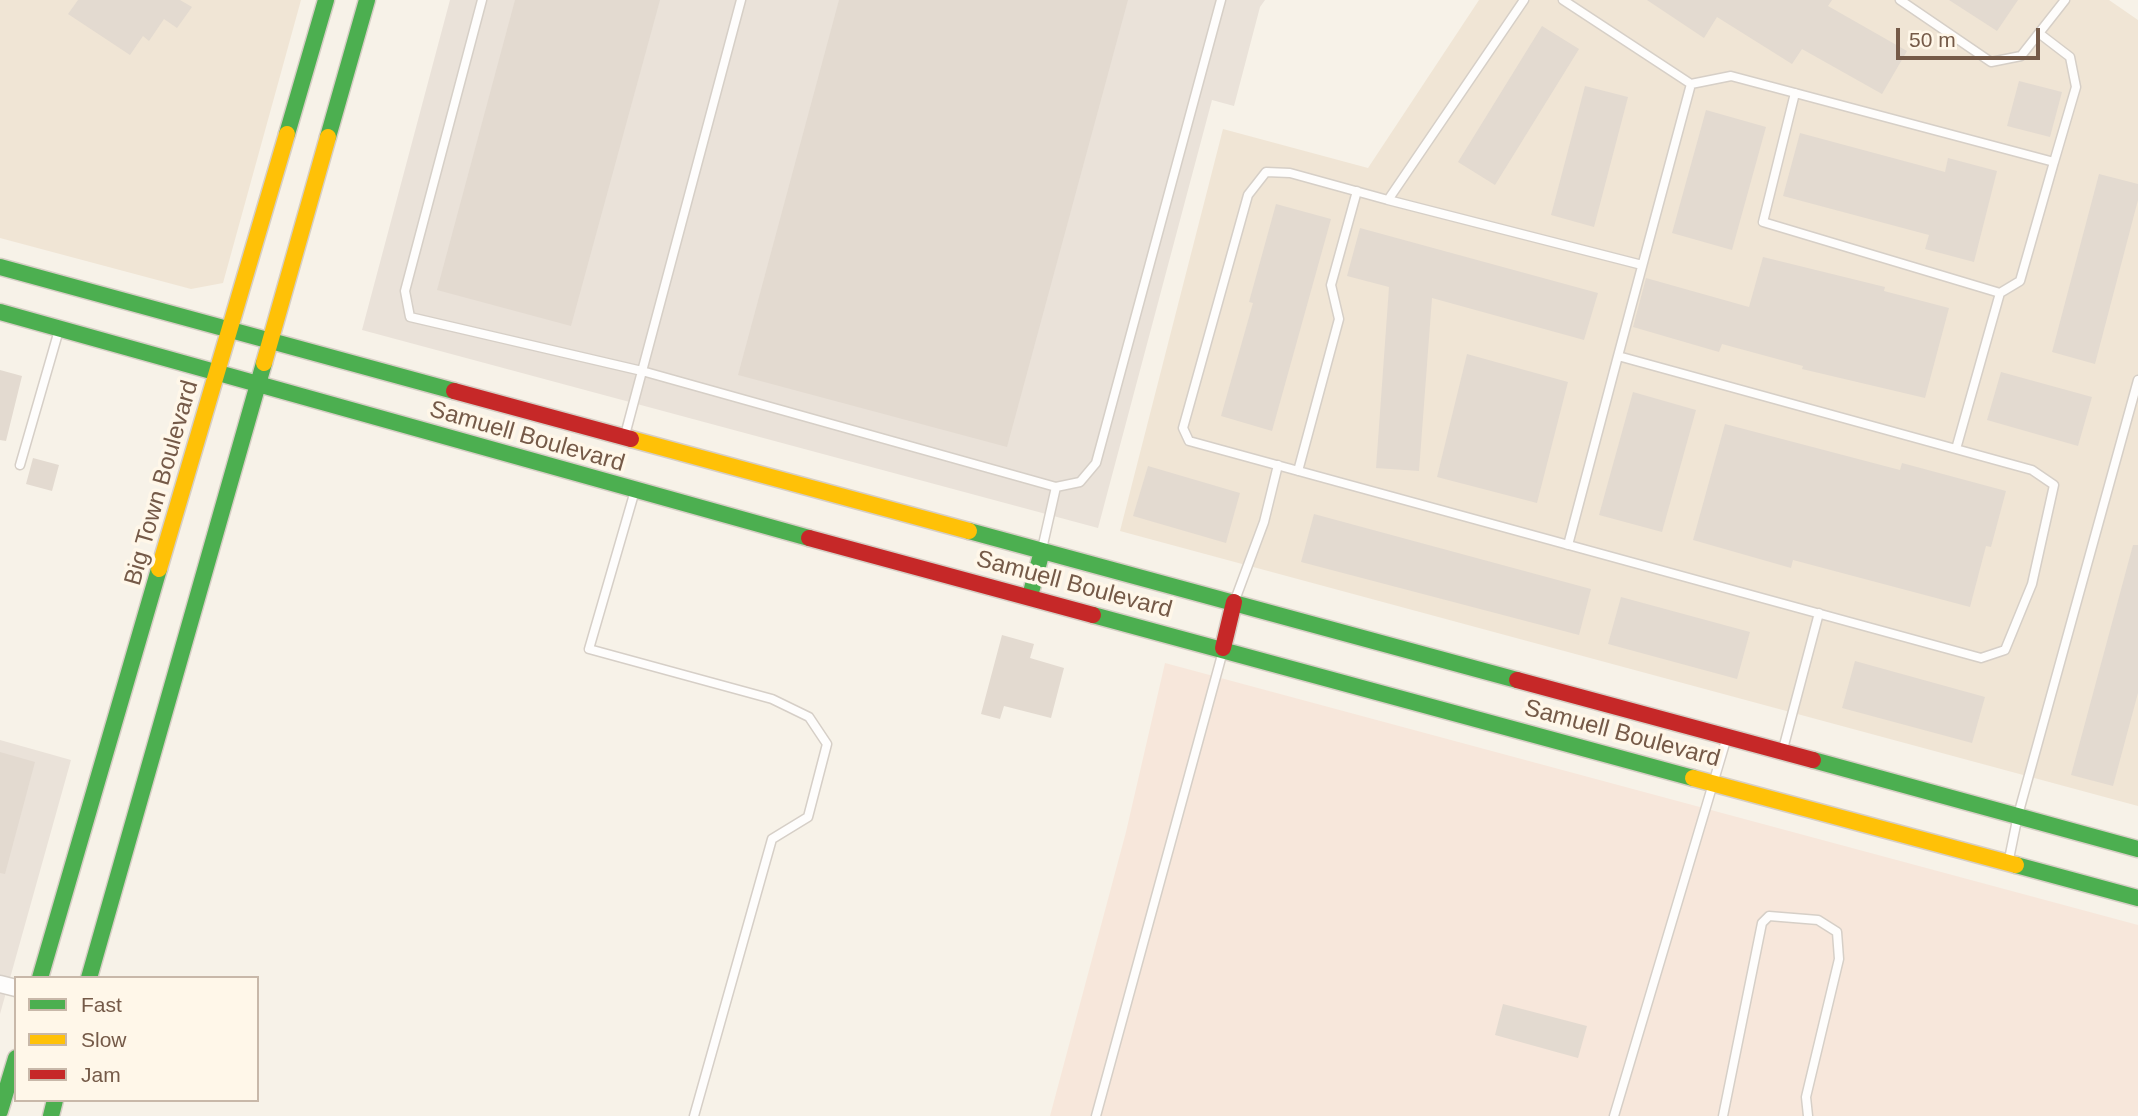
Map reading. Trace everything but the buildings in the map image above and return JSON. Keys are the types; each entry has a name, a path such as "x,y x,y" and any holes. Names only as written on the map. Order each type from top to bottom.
{"main road":[{"name":"Big Town Boulevard","path":"41,976 326,0"},
{"path":"90,976 367,0"},
{"name":"Samuell Boulevard","path":"0,267 2138,849"},
{"name":"Samuell Boulevard","path":"0,312 635,491 2138,898"},
{"path":"1030,596 1042,551"},
{"path":"1223,649 1234,602"},
{"path":"0,1111 14,1065"}],"lane":[{"path":"482,0 405,291 410,317 642,371 1056,487 1080,482 1097,463 1221,0"},
{"path":"624,438 741,0"},
{"path":"1388,200 1524,0"},
{"path":"1563,0 1691,84 1731,76 2054,162"},
{"path":"1900,0 1991,62 2021,56 2064,0"},
{"path":"1956,449 2000,293 2020,281 2076,87 2070,57 2040,34"},
{"path":"1567,545 1691,84"},
{"path":"1796,93 1763,222 2000,293"},
{"path":"1618,356 2032,470 2054,485 2032,584 2005,650 1981,658 1189,441 1183,428 1248,195 1266,172 1290,173 1642,265"},
{"path":"1298,471 1339,319 1331,285 1357,191"},
{"path":"20,465 59,329"},
{"path":"2008,862 2018,815 2138,380"},
{"path":"1234,602 1264,522 1278,465"},
{"path":"1042,551 1056,487"},
{"path":"635,491 589,649 772,699 809,717 827,744 808,817 772,839 694,1116"},
{"path":"1782,753 1819,613"},
{"path":"1096,1116 1223,649"},
{"path":"1614,1116 1715,783 1726,738"},
{"path":"1723,1116 1762,923 1769,916 1818,920 1837,932 1839,959 1806,1097 1808,1116"}],"shaded area":[{"path":"0,0 301,0 223,283 191,289 0,238"},
{"path":"450,0 1265,0 1260,7 1234,106 1212,100 1098,528 362,330"},
{"path":"1479,0 2109,0 2138,20 2138,806 1120,531 1223,129 1368,168"},
{"path":"1165,663 2138,925 2138,1116 1050,1116 1126,832"},
{"path":"0,740 71,760 0,1014"}],"traffic: fast":[{"path":"287,134 326,0"},
{"path":"328,137 367,0"},
{"path":"0,267 454,391"},
{"path":"0,312 809,538"},
{"path":"90,976 264,363"},
{"path":"969,531 1517,680"},
{"path":"1030,596 1042,551"},
{"path":"41,976 159,569"},
{"path":"1093,615 1693,778"},
{"path":"1813,760 2138,849"},
{"path":"2016,865 2138,898"},
{"path":"0,1111 14,1065"},
{"path":"51,1116 54,1102"}],"traffic: slow":[{"path":"159,569 287,134"},
{"path":"264,363 328,137"},
{"path":"631,439 969,531"},
{"path":"1693,778 2016,865"}],"traffic: jam":[{"path":"454,391 631,439"},
{"path":"809,538 1093,615"},
{"path":"1223,648 1234,602"},
{"path":"1517,680 1813,760"}]}
